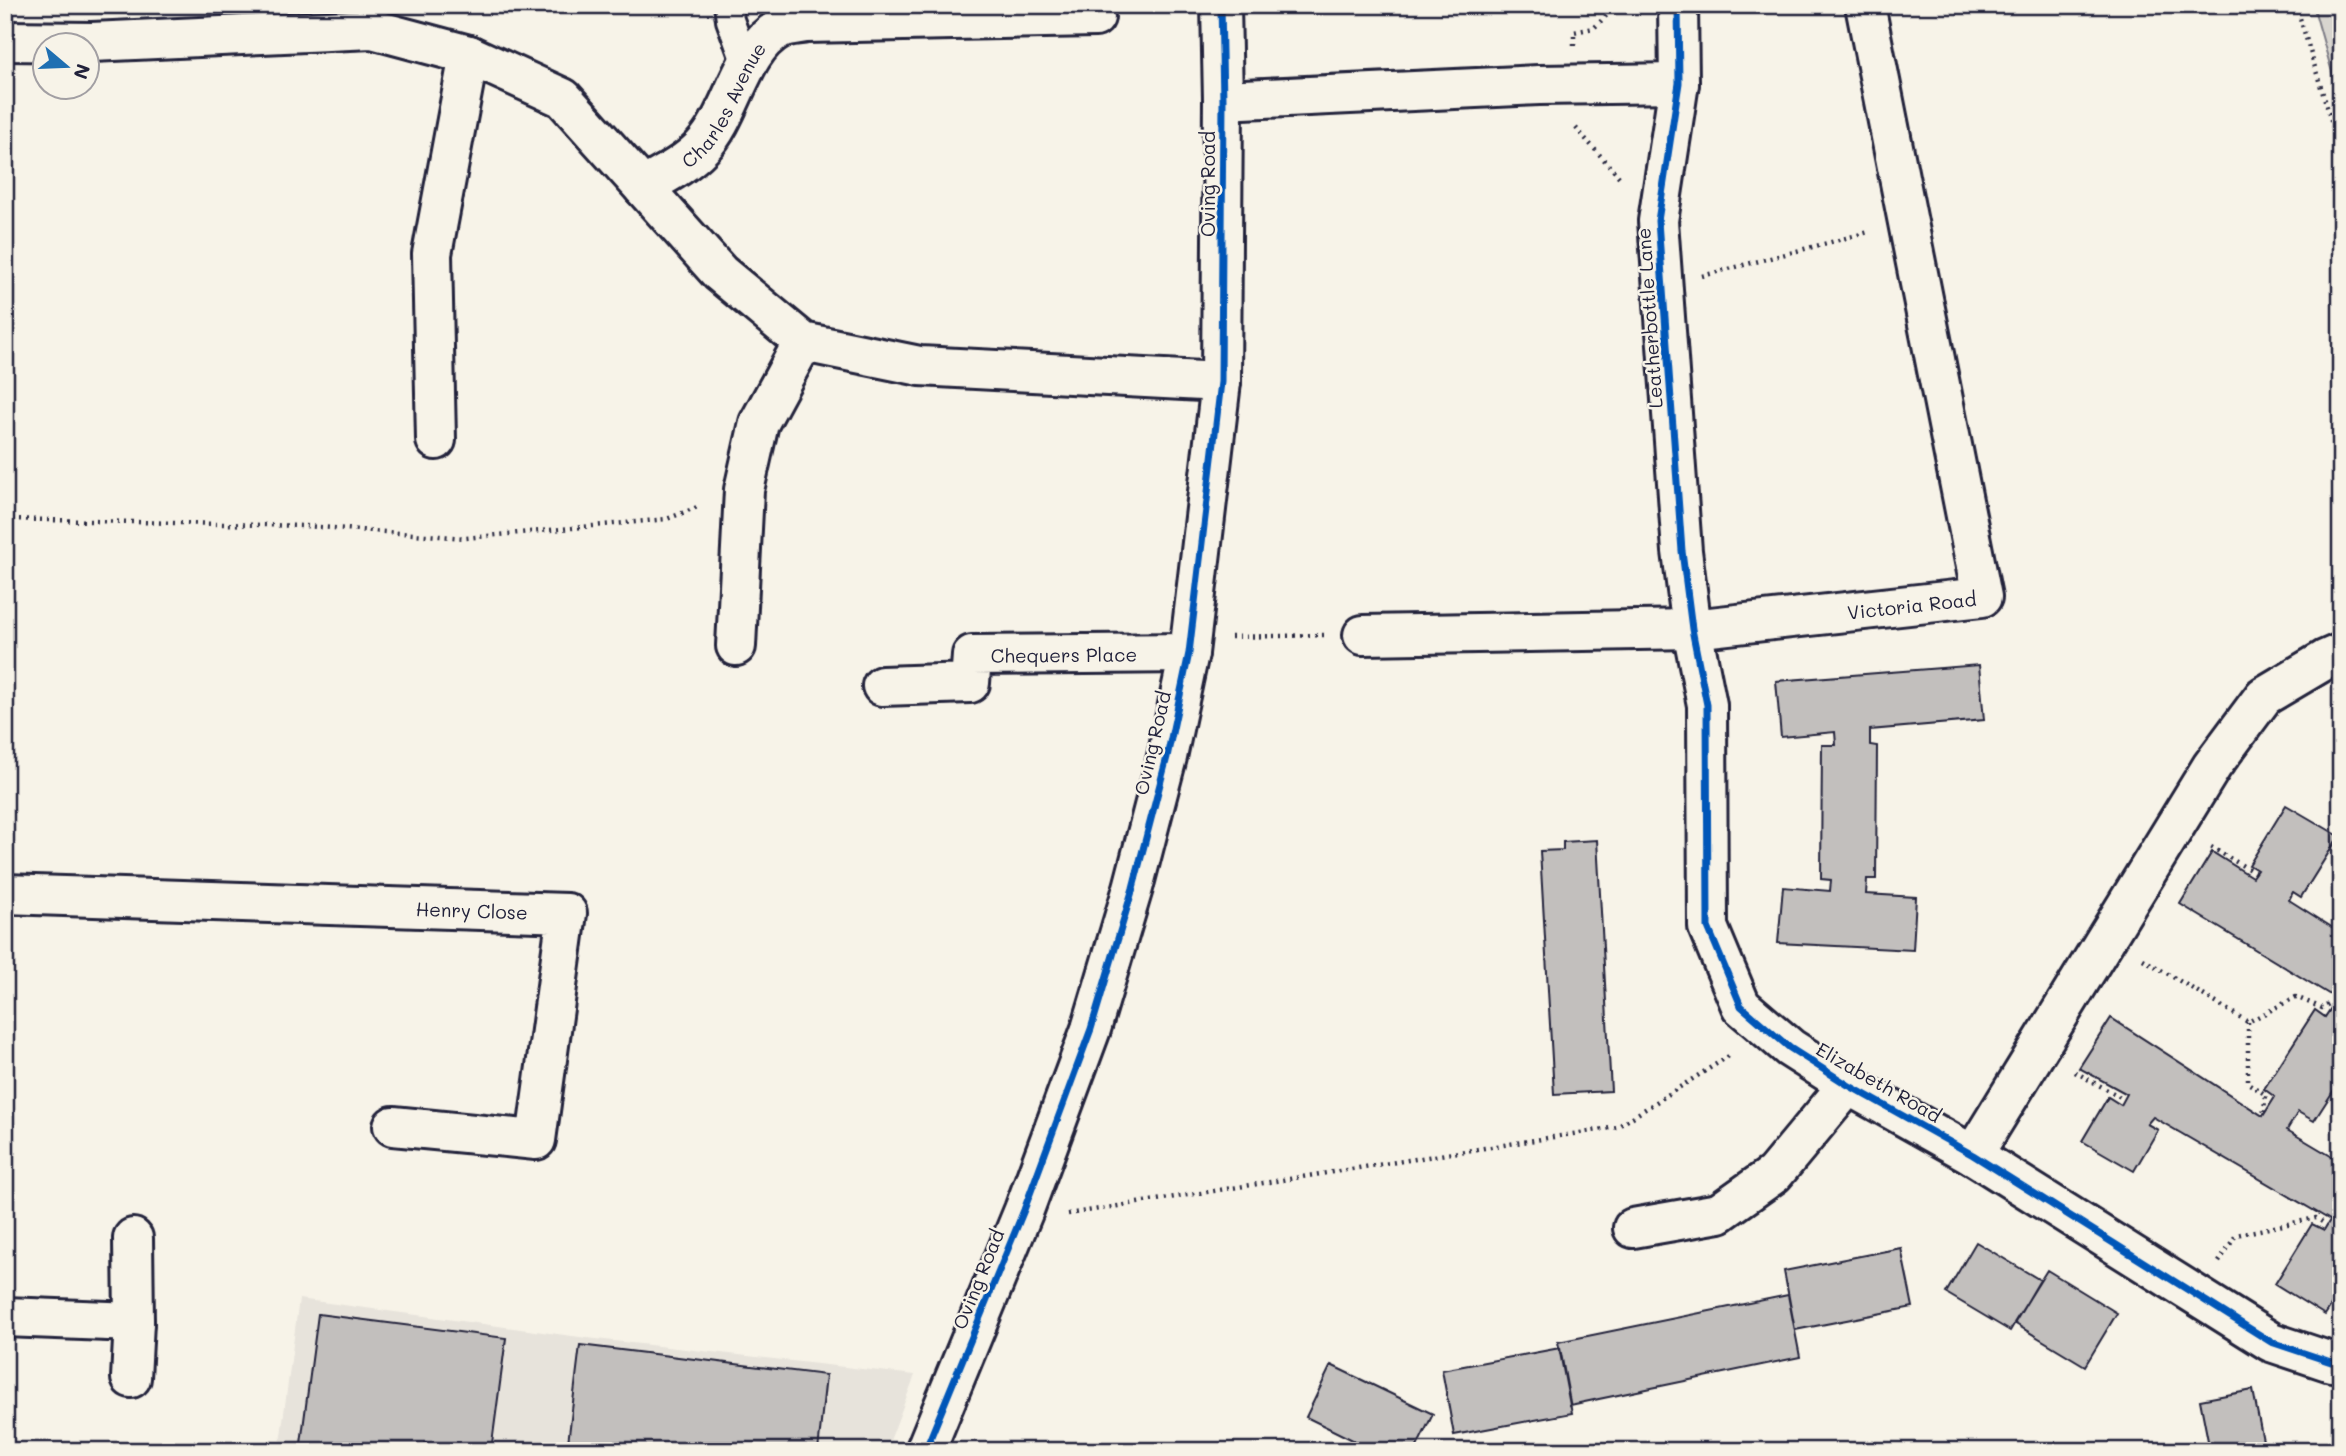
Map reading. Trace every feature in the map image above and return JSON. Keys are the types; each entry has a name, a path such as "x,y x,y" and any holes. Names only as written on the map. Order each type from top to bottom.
{"street":[{"name":"Oving Road","path":"925,1451 1019,1222 1074,1076 1114,954 1167,757 1190,645 1221,383 1221,5"},
{"name":"Leatherbottle Lane","path":"1678,5 1679,83 1658,221 1682,551 1692,629"},
{"name":"Victoria Road","path":"1363,635 1692,629 1982,597 1865,5"},
{"path":"5,41 92,42 372,17 469,55 563,98 720,273 803,342 920,366 1221,383"},
{"name":"Charles Avenue","path":"643,187 684,162 703,146 717,127 764,39 782,28 806,23 1095,18"},
{"path":"436,440 432,254 469,55"},
{"path":"1223,100 1539,85 1679,83"},
{"path":"736,646 744,490 759,423 803,342"},
{"name":"Elizabeth Road","path":"1692,629 1707,705 1708,927 1741,1006 1790,1048 1848,1085 1973,1156 2271,1342 2331,1362 2341,1360"},
{"name":"Chequers Place","path":"882,687 970,683 972,655 1190,645"},
{"path":"1973,1156 2212,766 2264,696 2341,653"},
{"name":"Henry Close","path":"5,894 567,914 536,1140 393,1126"},
{"name":"Elizabeth Road","path":"1633,1228 1719,1213 1774,1174 1848,1085"},
{"path":"131,1378 134,1238"},
{"path":"5,1317 134,1322"}],"lane":[{"path":"728,5 730,20 747,67"}],"path":[{"path":"2296,5 2341,153"},
{"path":"1539,85 1658,221"},
{"path":"1662,287 1908,222"},
{"path":"5,519 306,526 466,538 667,519 744,490"},
{"path":"1190,645 1363,635"},
{"path":"2106,937 2248,1022"},
{"path":"2248,1022 2297,997 2322,1008 2337,999"},
{"path":"2248,1022 2248,1083 2266,1095 2263,1116"},
{"path":"1019,1222 1617,1126 1769,1030"},
{"path":"2037,1051 2124,1099"},
{"path":"2199,1296 2236,1234 2316,1218 2327,1225"}],"shaded area":[{"path":"2313,5 2341,5 2341,104"},
{"path":"299,1299 587,1338 915,1375 886,1451 279,1451"}],"building":[{"path":"1979,665 1984,720 1870,730 1870,745 1877,746 1876,879 1867,879 1866,894 1916,897 1913,950 1778,943 1783,887 1830,891 1831,880 1821,879 1822,745 1836,745 1835,732 1781,737 1776,681"},
{"path":"2286,805 2339,836 2301,897 2293,892 2289,900 2341,933 2341,1079 2314,1121 2298,1112 2287,1130 2341,1162 2341,1290 2325,1315 2275,1284 2312,1224 2324,1230 2330,1220 2153,1117 2147,1124 2158,1130 2134,1171 2082,1141 2108,1097 2121,1105 2127,1094 2079,1068 2111,1018 2263,1116 2275,1097 2264,1089 2315,1010 2325,1017 2337,999 2180,904 2212,852 2252,877 2257,870 2249,865"},
{"path":"1597,840 1611,1091 1554,1094 1540,851 1563,850 1563,842"},
{"path":"1976,1242 2040,1280 2010,1331 1946,1293"},
{"path":"1901,1248 1913,1307 1795,1330 1784,1271"},
{"path":"2047,1270 2117,1313 2085,1366 2014,1323"},
{"path":"1788,1295 1800,1357 1570,1405 1558,1342"},
{"path":"318,1314 506,1338 491,1451 425,1443 424,1451 300,1451"},
{"path":"580,1345 826,1375 818,1451 567,1451"},
{"path":"1560,1348 1572,1413 1454,1435 1442,1370"},
{"path":"1331,1365 1433,1414 1415,1451 1375,1451 1306,1417"},
{"path":"2253,1390 2265,1451 2210,1451 2200,1400"}],"cycle path":[{"path":"925,1451 1024,1210 1091,1029 1133,888 1167,757 1189,653 1221,382 1221,5"},
{"path":"1678,5 1679,83 1658,221 1682,551 1692,629 1707,705 1708,927 1741,1006 1790,1048 1848,1085 1973,1155 2271,1342 2331,1362 2341,1360"}]}
